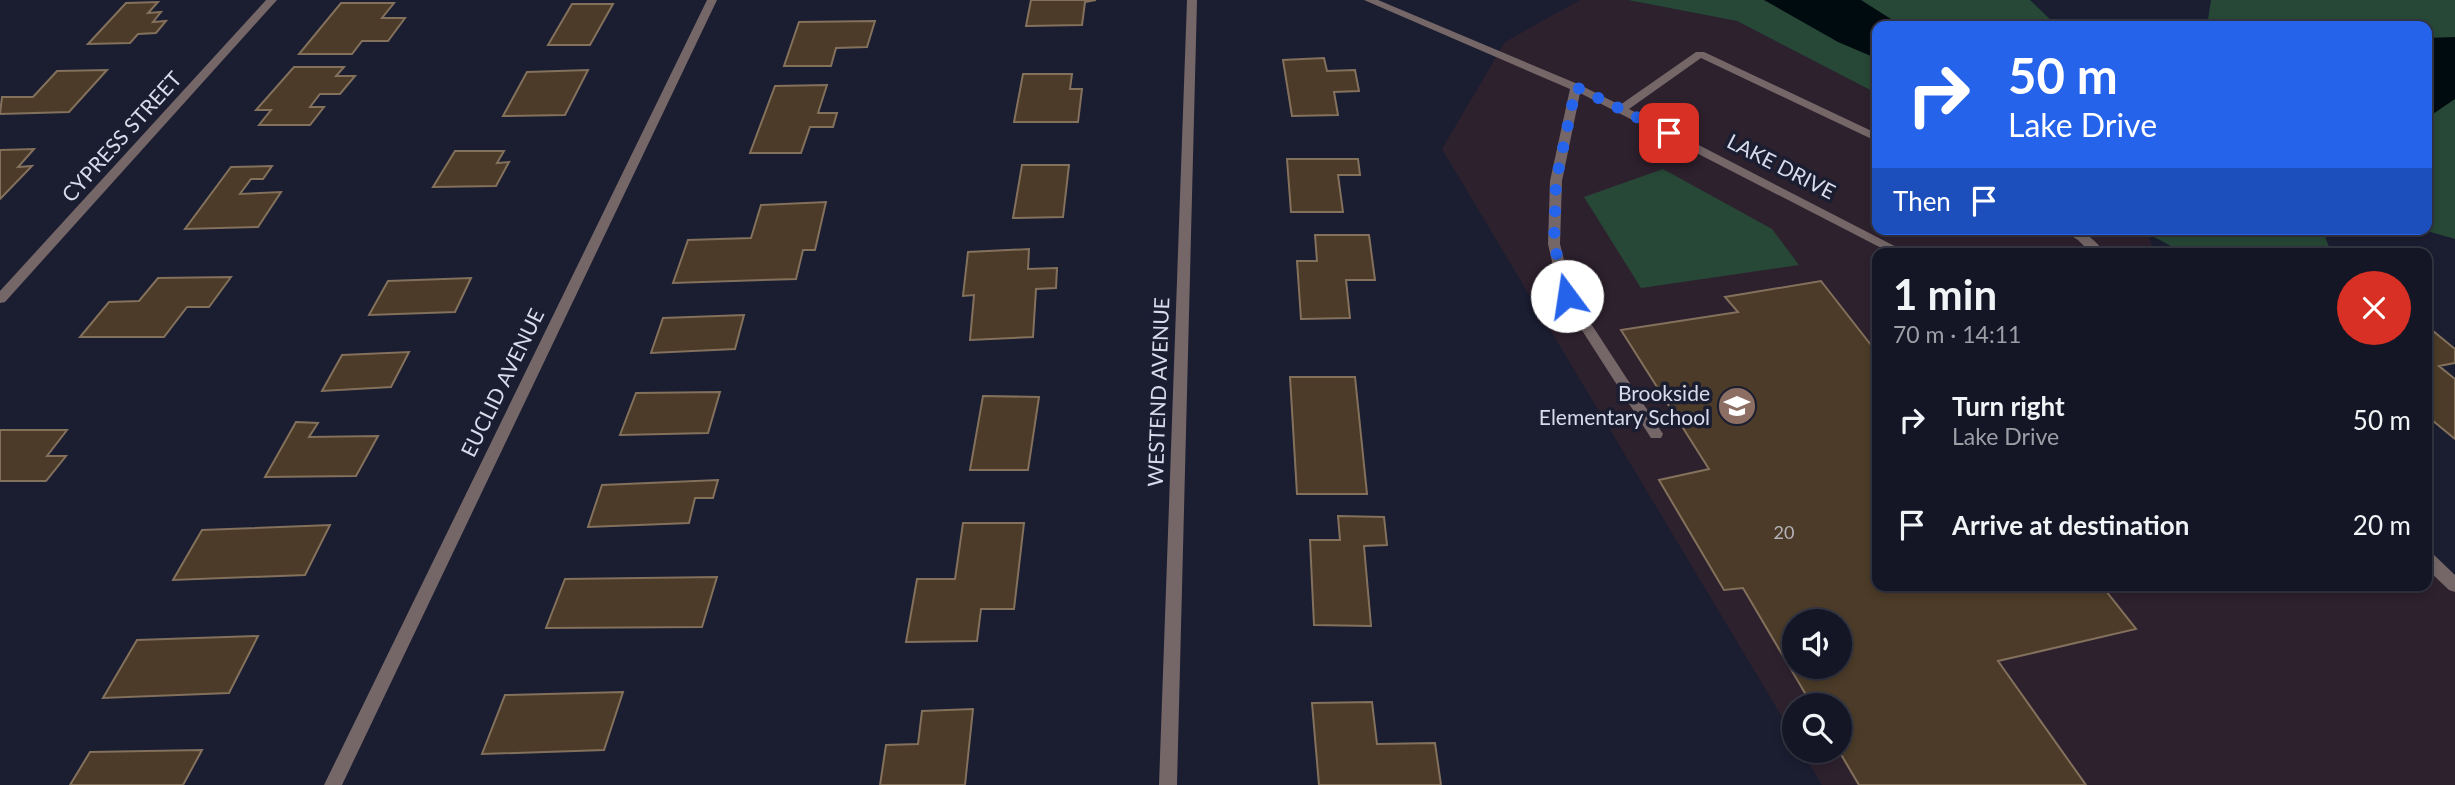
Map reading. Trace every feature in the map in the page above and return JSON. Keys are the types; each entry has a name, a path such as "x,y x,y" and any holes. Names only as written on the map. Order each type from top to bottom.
{"street":[{"name":"CYPRESS STREET","path":"0,299 272,0"},
{"name":"EUCLID AVENUE","path":"333,785 712,0"},
{"name":"WESTEND AVENUE","path":"1168,785 1192,0"},
{"name":"LAKE DRIVE","path":"1369,0 1576,87 1892,248"},
{"path":"1622,109 1700,54 1872,136"},
{"path":"1576,87 1556,181 1554,244 1567,296 1656,434"},
{"path":"2078,235 2094,248"},
{"path":"2432,564 2455,585"}],"shaded area":[{"name":"Brookside Elementary School","path":"1580,0 1628,0 1737,21 1872,91 1872,235 2148,235 2153,248 1872,248 1872,591 2432,591 2432,564 2455,585 2455,785 1822,785 1809,763 1852,763 1852,693 1782,693 1782,717 1442,149 1505,42"},
{"path":"1764,0 1861,0 1894,21 1872,21 1872,56 1838,42"},
{"path":"2455,37 2455,99 2432,115 2432,38"}],"green space":[{"path":"1628,0 2030,0 2052,21 1872,21 1872,91 1737,21"},
{"path":"2211,0 2455,0 2455,239 2432,232 2432,21 2208,21"},
{"path":"1663,169 1772,229 1799,265 1641,288 1584,197"},
{"path":"2150,235 2324,235 2330,248 2175,248"}],"building":[{"path":"1031,0 1096,0 1085,2 1082,25 1026,26"},
{"path":"158,2 148,13 161,12 153,22 166,21 156,33 138,34 130,43 88,44 126,3"},
{"path":"341,3 394,3 382,18 405,18 388,41 362,41 352,54 299,54"},
{"path":"572,4 613,4 590,45 548,45"},
{"path":"875,21 867,47 836,48 831,66 784,66 799,22"},
{"path":"1324,58 1327,71 1355,70 1359,91 1334,92 1338,115 1292,116 1283,60"},
{"path":"294,67 344,67 336,76 355,76 340,94 320,94 310,107 324,107 310,125 259,125 271,110 256,110"},
{"path":"107,70 69,112 0,114 2,97 33,97 57,71"},
{"path":"588,70 565,115 503,116 527,72"},
{"path":"1023,74 1072,74 1070,89 1082,89 1078,122 1014,122"},
{"path":"827,85 818,113 837,113 833,127 810,127 801,153 750,153 775,86"},
{"path":"34,149 18,167 32,166 0,199 0,150"},
{"path":"455,151 504,151 497,163 509,162 496,186 433,187"},
{"path":"1287,159 1358,159 1360,175 1338,175 1343,212 1291,212"},
{"path":"1022,165 1069,165 1063,217 1013,218"},
{"path":"272,166 263,179 251,179 240,194 281,192 258,227 185,229 231,167"},
{"path":"826,202 815,250 803,250 796,279 673,283 688,240 751,238 761,205"},
{"path":"1315,235 1369,235 1375,280 1346,280 1350,318 1301,319 1297,261 1317,261"},
{"path":"1029,249 1028,269 1057,268 1056,288 1036,289 1033,337 970,340 974,295 963,296 968,252"},
{"path":"231,277 209,307 187,307 164,337 80,337 109,302 139,301 158,278"},
{"path":"471,278 455,312 369,315 388,281"},
{"path":"1821,281 1872,346 1872,591 2106,591 2136,629 1998,661 2086,785 1859,785 1846,763 1852,763 1852,693 1805,693 1797,679 1852,679 1852,609 1782,609 1782,654 1743,588 1724,590 1659,480 1709,469 1621,330 1738,312 1725,297"},
{"path":"744,315 735,349 651,353 663,318"},
{"path":"2432,330 2455,349 2455,363 2439,366 2455,379 2455,439 2432,420"},
{"path":"409,352 391,387 322,391 342,355"},
{"path":"1290,377 1355,377 1367,494 1297,494"},
{"path":"720,392 708,433 620,435 636,393"},
{"path":"983,396 1039,397 1028,470 970,470"},
{"path":"296,422 318,423 309,437 378,436 356,476 265,477"},
{"path":"0,430 67,430 47,456 66,456 46,481 0,481"},
{"path":"718,480 713,498 695,498 689,523 588,527 602,485"},
{"path":"1338,516 1384,517 1387,545 1364,546 1371,626 1314,625 1310,540 1340,540"},
{"path":"963,523 1024,523 1014,609 981,609 977,641 906,642 917,579 955,579"},
{"path":"330,525 305,575 173,580 202,530"},
{"path":"717,577 702,627 546,628 565,579"},
{"path":"258,636 229,693 103,698 137,640"},
{"path":"623,692 604,750 482,754 505,695"},
{"path":"1372,702 1377,744 1435,743 1441,785 1319,785 1312,703"},
{"path":"973,709 965,785 880,785 886,745 918,744 922,711"},
{"path":"202,750 183,785 70,785 90,752"}],"place":[{"name":"Brookside Elementary School","path":"1737,406"}],"route":[{"path":"1567,296 1554,244 1556,181 1576,87 1669,133"}]}
